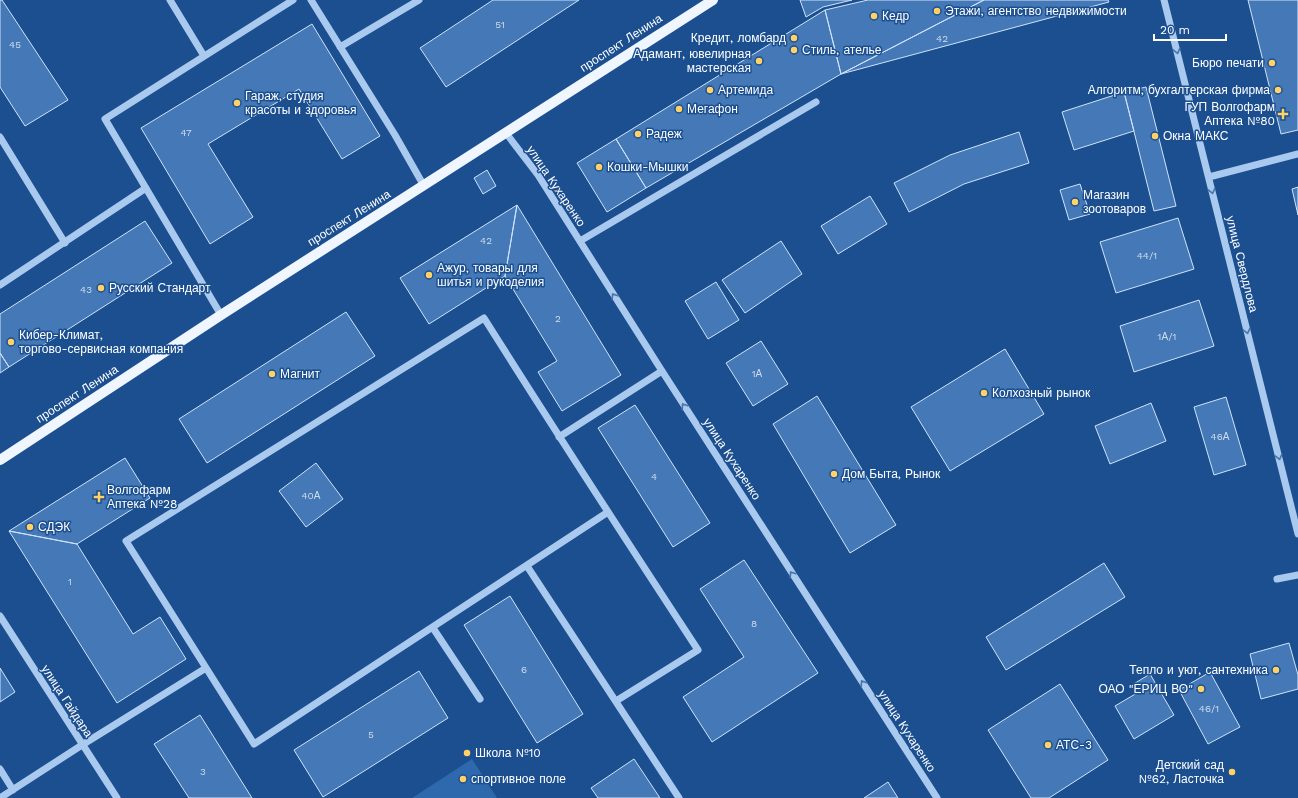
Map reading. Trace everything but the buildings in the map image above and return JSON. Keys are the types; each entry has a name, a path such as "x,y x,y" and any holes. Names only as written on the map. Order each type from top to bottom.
{"main road":[{"name":"проспект Ленина","path":"0,460 221,315 713,0"}],"street":[{"path":"170,0 204,56"},
{"path":"221,315 105,119 293,0"},
{"path":"311,0 395,135 424,186"},
{"path":"340,47 419,0"},
{"name":"улица Свердлова","path":"1164,0 1298,534"},
{"path":"580,241 816,102"},
{"name":"улица Кухаренко","path":"506,133 538,175 662,371 937,798"},
{"path":"0,137 65,243"},
{"path":"1209,177 1298,154"},
{"path":"0,285 146,188"},
{"path":"608,512 254,744 126,542 484,318 559,437 608,512 698,650 616,701"},
{"path":"559,437 662,371"},
{"path":"527,566 679,798"},
{"path":"1277,580 1298,575"},
{"name":"улица Гайдара","path":"0,616 117,798"},
{"path":"433,628 480,698"},
{"path":"0,798 206,668"},
{"path":"0,769 13,790"}],"shaded area":[{"name":"спортивное поле","path":"472,759 497,798 412,798"}],"place":[{"name":"Этажи, агентство недвижимости","path":"937,11"},
{"name":"Кедр","path":"874,16"},
{"name":"Кредит, ломбард","path":"794,38"},
{"name":"Стиль, ателье","path":"794,50"},
{"name":"Адамант, ювелирная мастерская","path":"759,61"},
{"name":"Бюро печати","path":"1272,63"},
{"name":"Артемида","path":"710,90"},
{"name":"Алгоритм, бухгалтерская фирма","path":"1278,90"},
{"name":"Гараж, студия красоты и здоровья","path":"237,103"},
{"name":"Мегафон","path":"679,109"},
{"name":"ГУП Волгофарм Аптека №80","path":"1283,114"},
{"name":"Радеж","path":"638,134"},
{"name":"Окна МАКС","path":"1155,136"},
{"name":"Кошки-Мышки","path":"599,167"},
{"name":"Магазин зоотоваров","path":"1075,202"},
{"name":"Ажур, товары для шитья и рукоделия","path":"429,275"},
{"name":"Русский Стандарт","path":"101,288"},
{"name":"Кибер-Климат, торгово-сервисная компания","path":"11,342"},
{"name":"Магнит","path":"272,374"},
{"name":"Колхозный рынок","path":"984,393"},
{"name":"Дом Быта, Рынок","path":"834,474"},
{"name":"Волгофарм Аптека №28","path":"99,497"},
{"name":"СДЭК","path":"30,527"},
{"name":"Тепло и уют, сантехника","path":"1276,670"},
{"name":"ОАО \"ЕРИЦ ВО\"","path":"1201,689"},
{"name":"АТС-3","path":"1048,745"},
{"name":"Школа №10","path":"467,753"},
{"name":"Детский сад №62, Ласточка","path":"1232,772"},
{"name":"спортивное поле","path":"463,779"}]}
